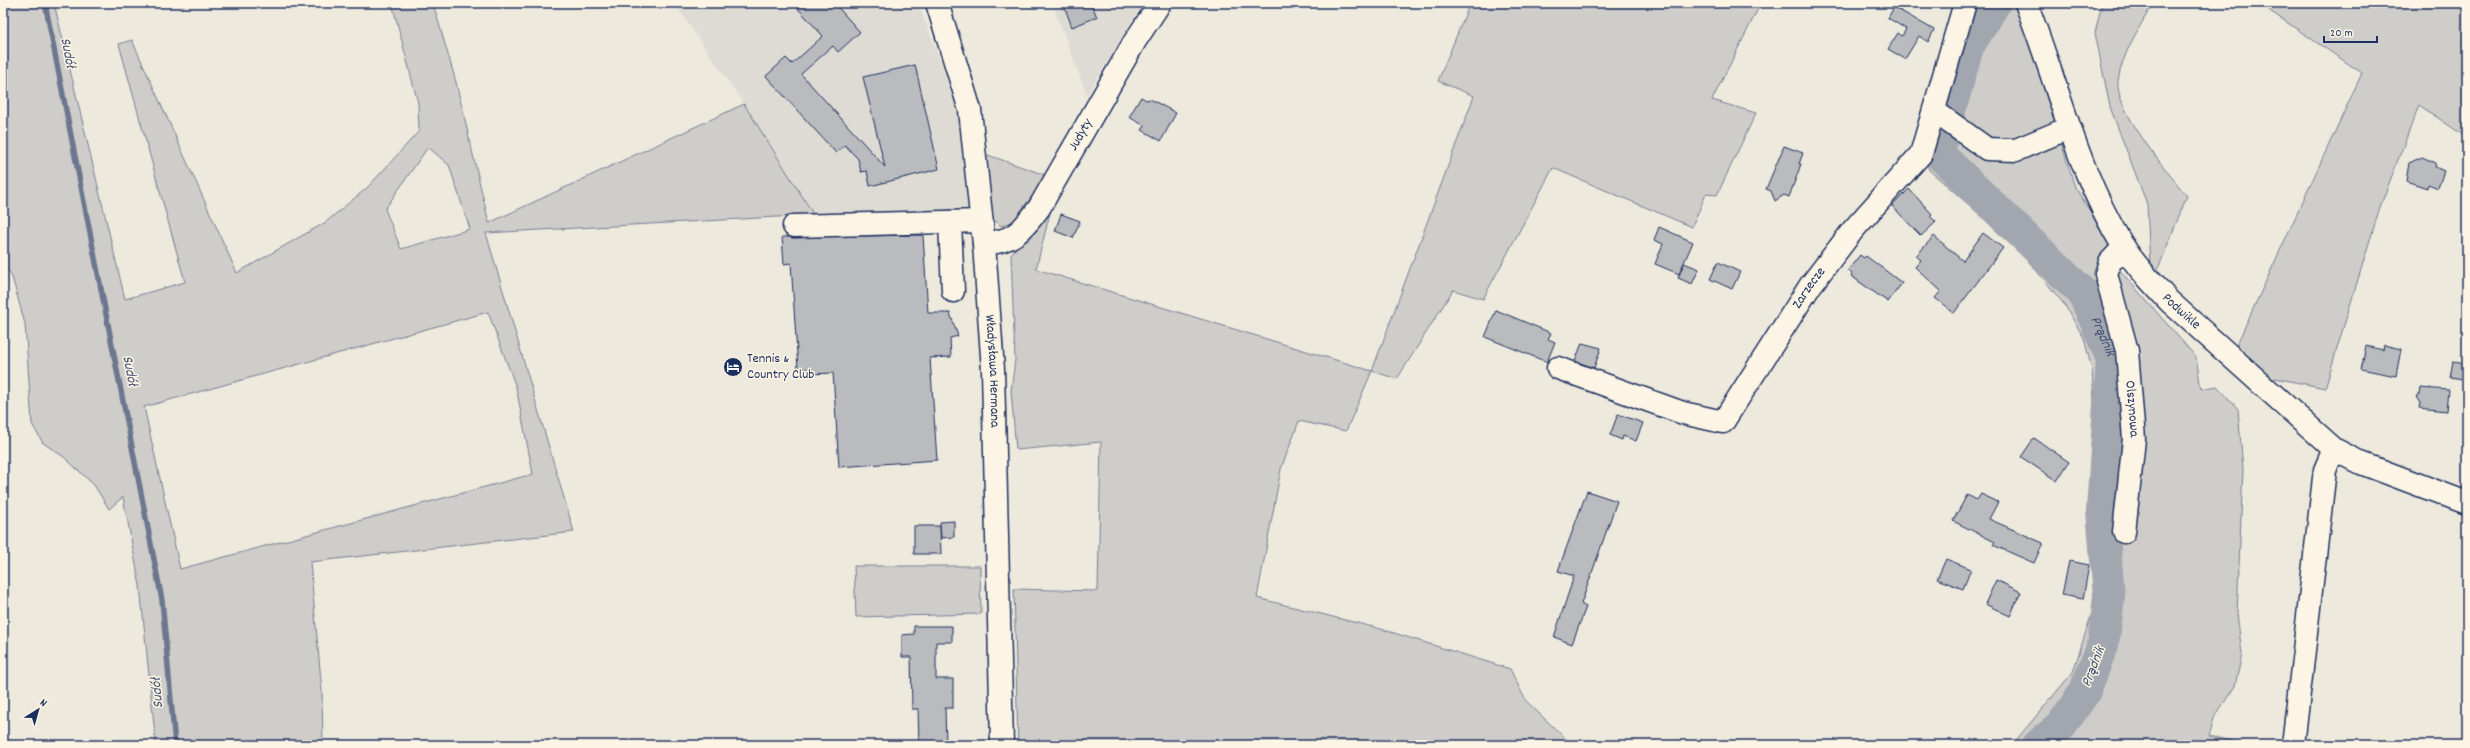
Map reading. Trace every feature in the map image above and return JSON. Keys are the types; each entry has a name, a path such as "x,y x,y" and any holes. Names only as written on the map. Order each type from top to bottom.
{"street":[{"name":"Władysława Hermana","path":"937,3 970,110 982,221 993,370 1002,745"},
{"name":"Judyty","path":"984,244 1002,242 1011,238 1026,226 1039,208 1135,41 1160,3"},
{"name":"Zarzecze","path":"1558,368 1683,413 1723,422 1810,286 1853,230 1921,154 1935,112 1965,3"},
{"name":"Podwikle","path":"2026,3 2069,128 2091,185 2124,247 2170,302 2334,449 2361,463 2467,503"},
{"path":"1935,112 1987,150 2016,150 2069,128"},
{"path":"794,226 982,221"},
{"path":"950,222 952,291"},
{"name":"Olszynowa","path":"2124,247 2110,262 2106,274 2127,351 2133,432 2124,532"},
{"path":"2293,745 2325,470 2334,449"}],"shaded area":[{"path":"3,3 54,3 125,299 185,282 119,44 132,40 237,273 326,222 368,187 419,131 418,103 392,3 433,3 456,82 489,223 744,104 814,215 486,233 574,532 310,562 322,691 323,745 156,745 140,586 123,497 109,509 94,485 64,457 43,443 32,424 25,324 12,277 3,262","holes":["428,147 449,165 470,229 401,249 385,209","488,312 516,387 533,474 180,569 144,407"]},
{"path":"674,3 918,3 961,114 968,214 814,215 744,104"},
{"path":"1052,3 1143,3 1087,95"},
{"path":"1470,3 1761,3 1712,100 1756,113 1717,195 1706,194 1692,227 1553,168 1483,299 1453,290 1397,379 1372,371 1474,96 1438,81"},
{"path":"1969,3 2017,3 2075,187 2113,248 2099,273 2097,285 2118,361 2125,418 2123,494 2108,515 2097,516 2098,463 2092,370 2084,338 2064,304 2016,246 1929,170 1925,156"},
{"path":"2102,3 2153,3 2127,50 2118,81 2119,93 2133,124 2156,157 2187,196 2156,274 2150,266 2147,204 2110,107 2095,33"},
{"path":"2258,3 2467,3 2466,137 2419,105 2380,207 2325,388 2270,377 2236,346 2362,73"},
{"path":"982,153 1048,176 1012,222 1001,226 992,218"},
{"path":"1051,209 1036,269 1372,371 1346,431 1299,421 1281,469 1257,598 1381,629 1510,669 1526,701 1569,742 1569,745 1018,745 1014,589 1098,591 1101,442 1016,450 1011,391 1015,360 1011,254"},
{"path":"2116,266 2196,357 2201,389 2217,386 2238,409 2243,469 2237,613 2242,654 2235,686 2214,718 2209,736 2252,745 2012,745 2073,672 2097,597 2097,534 2132,534 2126,324"},
{"path":"854,566 980,566 981,614 856,617"}],"building":[{"path":"793,3 834,3 860,32 838,52 833,46 801,74 885,167 863,77 915,65 939,169 870,186 867,171 861,172 858,159 845,145 836,153 766,76 786,58 792,64 823,36"},
{"path":"1063,3 1091,3 1097,17 1072,27"},
{"path":"1894,7 1934,30 1928,42 1919,36 1905,59 1888,49 1898,33 1902,36 1906,29 1888,18"},
{"path":"1141,97 1146,100 1150,99 1176,113 1161,141 1142,130 1145,126 1129,117"},
{"path":"1784,146 1803,153 1799,164 1801,164 1789,197 1784,195 1775,201 1771,191 1766,189"},
{"path":"2422,157 2436,163 2435,167 2444,171 2438,188 2428,184 2427,188 2406,181 2409,163"},
{"path":"1909,189 1932,214 1930,216 1936,222 1921,236 1892,206"},
{"path":"1061,214 1080,221 1073,238 1055,231"},
{"path":"1659,227 1693,242 1679,274 1655,264 1663,244 1654,240"},
{"path":"1983,233 2003,248 1954,313 1935,298 1941,291 1915,267 1921,260 1916,256 1934,236 1963,261"},
{"path":"923,235 928,313 950,313 958,336 950,338 951,357 930,358 937,460 839,467 833,373 812,374 812,369 798,369 791,263 784,264 782,237"},
{"path":"1860,255 1864,258 1866,256 1902,283 1888,302 1851,276 1852,274 1848,270"},
{"path":"1718,262 1740,272 1732,289 1710,279"},
{"path":"1684,263 1699,269 1692,284 1678,278"},
{"path":"1496,310 1551,333 1548,339 1555,342 1547,362 1485,337"},
{"path":"1582,343 1601,348 1594,368 1575,361"},
{"path":"2384,345 2401,349 2396,376 2361,369 2366,346 2383,350"},
{"path":"2453,361 2466,363 2463,380 2450,378"},
{"path":"2421,388 2449,390 2447,411 2419,408 2420,403 2416,397 2420,394"},
{"path":"1618,414 1643,423 1636,441 1623,436 1622,440 1610,435"},
{"path":"2034,438 2069,462 2057,481 2021,457"},
{"path":"1587,491 1617,501 1581,604 1586,607 1572,644 1554,637 1574,576 1558,571"},
{"path":"1981,494 1998,502 1989,519 2043,543 2034,563 1993,545 1995,542 1953,521 1967,495 1977,500"},
{"path":"954,521 954,537 941,538 940,522"},
{"path":"914,526 940,526 941,554 914,554"},
{"path":"1946,559 1971,569 1963,589 1937,579"},
{"path":"2069,561 2089,565 2083,599 2062,595"},
{"path":"1996,580 2021,592 2010,616 1985,604"},
{"path":"914,626 952,626 952,642 936,642 936,679 953,679 953,708 945,708 946,745 919,745 918,709 912,709 911,657 902,657 902,635 914,634"}],"waterway":[{"name":"Sudół","path":"45,3 162,600 175,745"},
{"name":"Prądnik","path":"1995,3 1968,47 1940,146 1942,157 2083,293 2112,359 2102,510 2109,597 2103,645 2084,693 2061,726 2038,745"}],"place":[{"name":"Tennis & Country Club","path":"733,367"}]}
